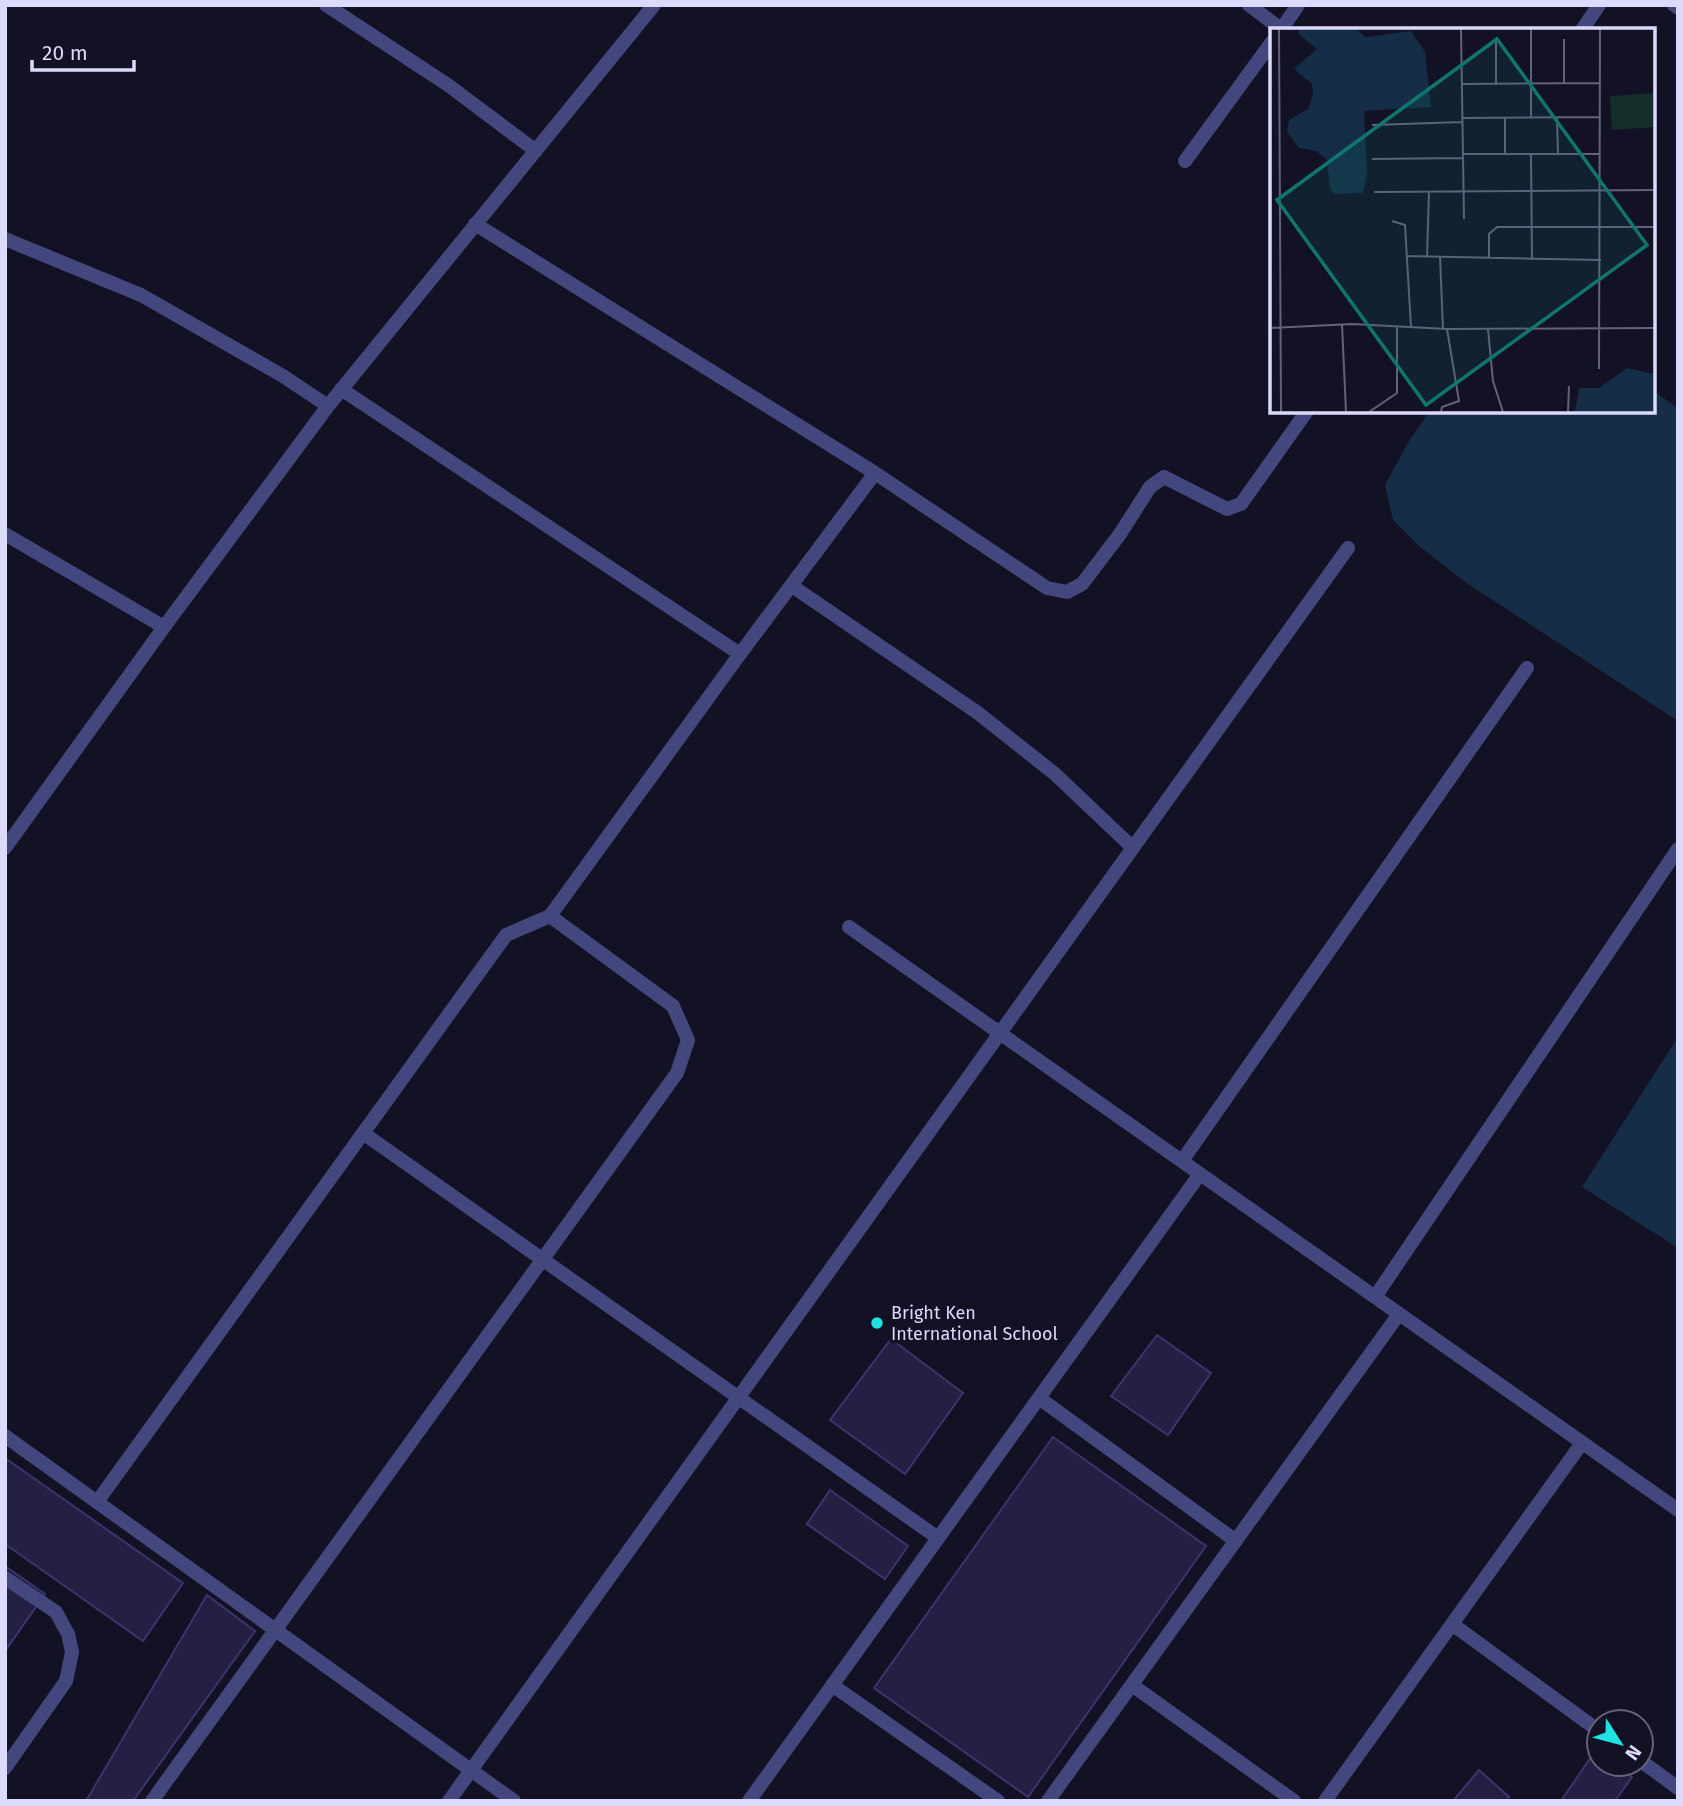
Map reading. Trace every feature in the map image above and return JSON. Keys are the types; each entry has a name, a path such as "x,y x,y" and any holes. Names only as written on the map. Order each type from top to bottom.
{"street":[{"path":"326,5 448,85 536,151"},
{"path":"5,848 164,627 341,389 654,5"},
{"path":"1249,5 1280,28"},
{"path":"1282,28 1298,5"},
{"path":"1583,28 1599,5"},
{"path":"1185,161 1270,45"},
{"path":"475,224 875,473 1047,587 1067,593 1082,584 1120,534 1150,487 1164,477 1227,509 1241,504 1306,413"},
{"path":"5,239 141,295 283,376 328,406"},
{"path":"341,389 740,654"},
{"path":"97,1502 506,935 550,916 875,473"},
{"path":"5,534 164,627"},
{"path":"449,1801 1348,548"},
{"path":"792,586 978,713 1055,774 1133,848"},
{"path":"1182,1161 1527,668"},
{"path":"1375,1297 1678,849"},
{"path":"152,1801 677,1073 688,1040 673,1006 550,916"},
{"path":"849,927 1678,1510"},
{"path":"363,1133 938,1538"},
{"path":"749,1801 1200,1174"},
{"path":"1048,1801 1399,1314"},
{"path":"1039,1398 1236,1541"},
{"path":"5,1436 514,1801"},
{"path":"1325,1801 1582,1443"},
{"path":"5,1578 56,1612 68,1634 72,1652 66,1681 5,1768"},
{"path":"1452,1624 1585,1721"},
{"path":"832,1685 998,1801"},
{"path":"1132,1685 1294,1801"},
{"path":"1655,1772 1678,1788"}],"water":[{"path":"1655,392 1678,408 1678,721 1468,584 1420,547 1393,520 1385,485 1409,441 1429,413 1655,413"},
{"path":"1678,1037 1678,1248 1582,1187"}],"building":[{"path":"1157,1335 1211,1373 1168,1435 1111,1396"},
{"path":"891,1339 963,1393 905,1474 830,1420"},
{"path":"1053,1437 1206,1546 1028,1797 874,1688"},
{"path":"5,1458 183,1583 143,1641 5,1544"},
{"path":"830,1490 908,1546 885,1579 807,1524"},
{"path":"5,1566 45,1594 5,1651"},
{"path":"207,1595 255,1631 133,1801 86,1801"},
{"path":"1585,1766 1585,1778 1631,1778 1615,1801 1561,1801"},
{"path":"1479,1770 1509,1797 1506,1801 1453,1801"}],"place":[{"name":"Bright Ken International School","path":"877,1323"}]}
